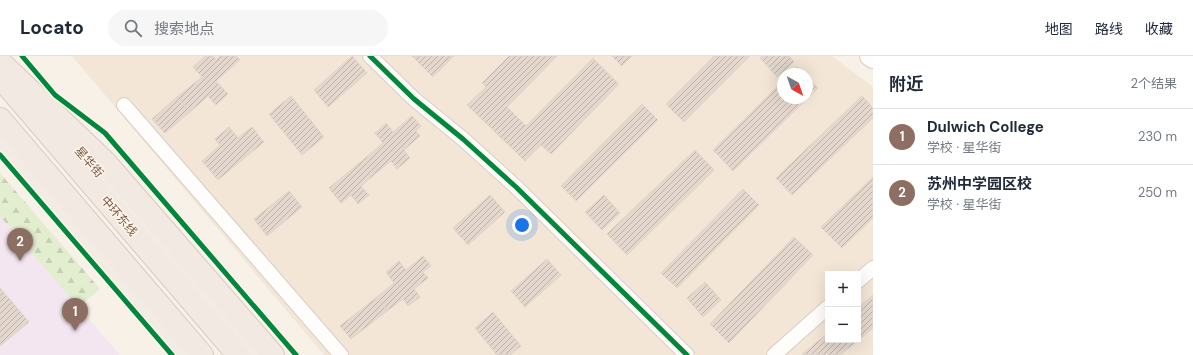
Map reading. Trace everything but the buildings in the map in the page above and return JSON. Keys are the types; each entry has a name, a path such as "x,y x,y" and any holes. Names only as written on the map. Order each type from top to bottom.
{"highway":[{"path":"0,62 105,162 273,355"},
{"name":"中环东线","path":"0,78 238,355"},
{"path":"0,119 202,355"}],"main road":[{"name":"星华街","path":"0,62 254,355"},
{"path":"0,139 186,355"}],"street":[{"path":"370,56 414,99 463,139 516,188 683,354"},
{"path":"124,105 341,355"},
{"path":"861,278 873,268"},
{"path":"774,355 825,310"}],"shaded area":[{"path":"72,56 832,56 873,87 873,355 324,355"},
{"path":"0,216 78,307 120,355 0,355"}],"green space":[{"path":"0,173 100,289 78,307 0,216"}],"cycle path":[{"path":"22,56 55,95 105,133 296,355"},
{"path":"370,56 414,99 463,139 516,187 687,355"},
{"path":"0,155 172,355"}],"place":[{"name":"苏州中学园区校","path":"20,261"},
{"name":"Dulwich College","path":"75,331"}]}
